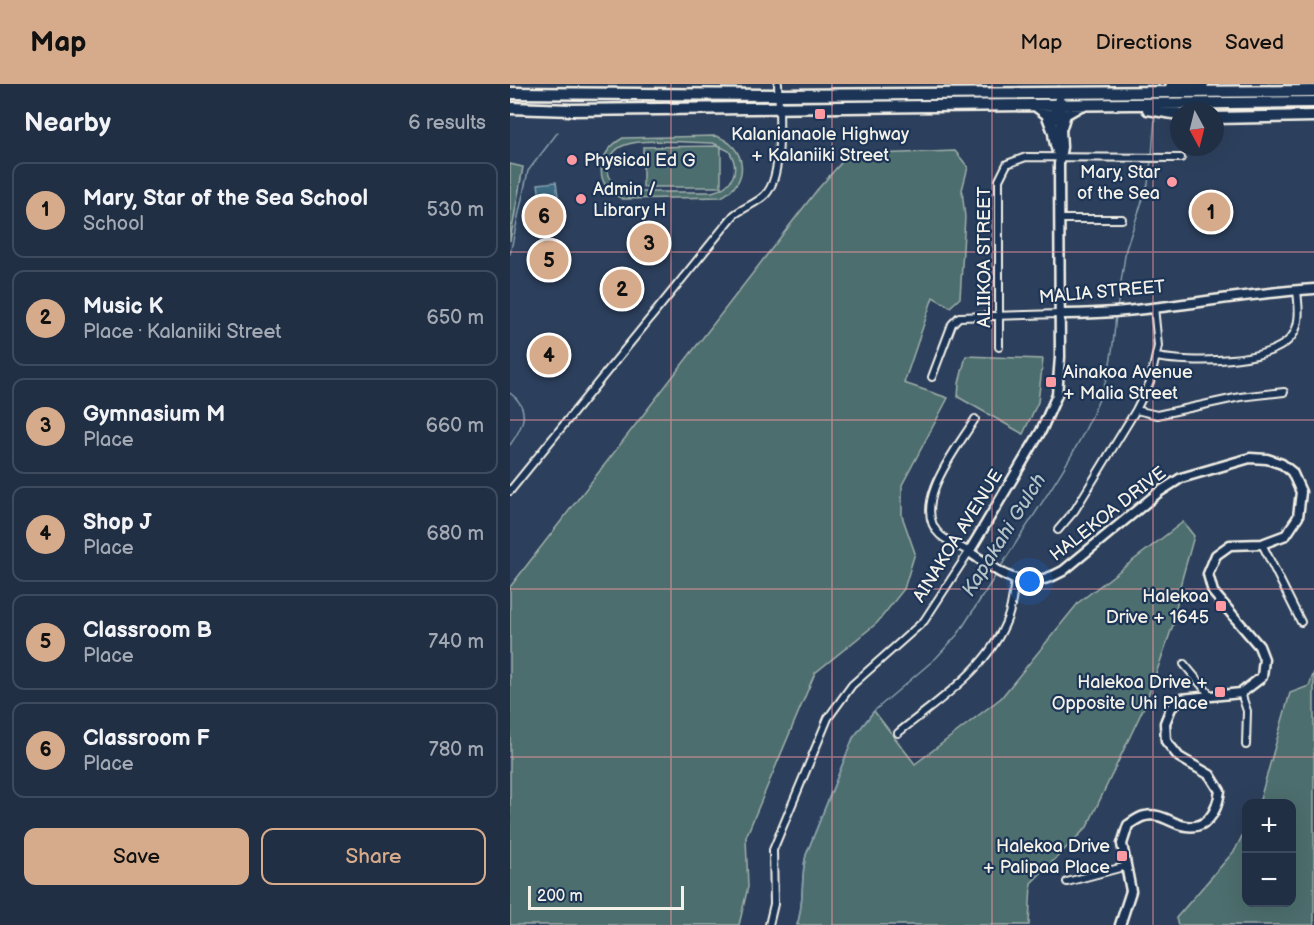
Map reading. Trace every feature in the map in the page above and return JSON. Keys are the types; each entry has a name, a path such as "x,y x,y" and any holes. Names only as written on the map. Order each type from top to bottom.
{"highway":[{"path":"1104,92 1203,84"},
{"path":"510,93 778,89 1013,93 1059,88 1104,92 1314,91"},
{"path":"1013,93 1045,111 1058,130 1067,112 1088,104"},
{"path":"510,108 778,108 1314,102"},
{"path":"1124,104 1170,112"},
{"path":"1224,117 1314,116"}],"street":[{"name":"AINAKOA AVENUE","path":"769,925 774,904 772,850 828,718 852,685 924,621 969,552 1041,432 1052,408 1060,371 1059,88"},
{"path":"510,491 734,215 765,195 775,180 778,162 778,89"},
{"name":"ALIIKOA STREET","path":"999,347 1000,174 1007,164 1017,159 1059,157 1181,158"},
{"path":"1059,219 1122,219"},
{"name":"MALIA STREET","path":"932,377 955,320 964,316 1122,311 1314,289"},
{"path":"1157,357 1196,362 1273,351 1287,343 1296,330 1299,315 1297,290"},
{"path":"1058,530 1075,510 1136,410 1149,382 1157,357 1158,334 1154,306"},
{"path":"1136,410 1157,415 1240,397 1284,392"},
{"path":"898,733 974,670 994,646 1008,617 1015,581 940,534 930,515 932,492 975,419"},
{"name":"HALEKOA DRIVE","path":"1015,581 1046,580 1063,571 1159,492 1181,478 1250,458 1267,459 1282,464 1292,472 1301,492 1298,517 1286,535 1262,544 1230,545 1216,555 1208,574 1213,592 1259,646 1264,659 1262,677 1241,693"},
{"path":"1262,544 1301,622"},
{"path":"1184,664 1209,694"},
{"path":"1120,925 1131,891 1122,844 1128,825 1144,816 1161,816 1181,825 1191,826 1206,822 1217,810 1220,791 1210,775 1179,757 1166,741 1165,723 1171,708 1181,699 1209,694 1241,693 1247,711 1246,745"},
{"path":"1067,882 1127,866"}],"green space":[{"path":"1010,97 1015,99 835,102 841,99"},
{"path":"716,136 734,148 739,156 741,174 731,191 721,197 623,199 613,194 606,186 601,169 607,152 623,138","holes":["655,141 713,143 729,151 733,158 733,177 725,186 712,192 628,192 614,184 609,174 608,166 612,155 621,146 633,143"]},
{"path":"721,146 721,187 643,187 643,147"},
{"path":"955,151 968,167 962,190 965,217 960,298 950,307 933,297 904,383 948,398 902,485 902,516 915,553 904,589 877,623 815,673 746,837 748,887 739,925 510,925 510,587 817,190 848,155"},
{"path":"510,164 523,167 510,241"},
{"path":"966,356 1043,359 1038,402 1023,434 958,397"},
{"path":"1183,522 1194,536 1180,586 1174,622 1145,705 1087,827 1031,883 1029,925 797,925 806,855 853,738 874,711 915,764 1001,698 1079,602"},
{"path":"1314,672 1314,925 1178,925 1176,918 1235,850 1242,836 1242,907 1296,907 1296,799 1260,799 1290,693 1309,686"}],"water":[{"path":"556,182 558,196 540,198 538,184"}],"waterway":[{"name":"Kapakahi Gulch","path":"1152,155 1155,117"},
{"path":"510,254 528,171 558,132"},
{"name":"Kapakahi Gulch","path":"1117,309 1126,249 1148,184 1151,160"},
{"name":"Kapakahi Gulch","path":"1000,568 1072,455 1096,407 1109,366 1116,314"},
{"path":"510,393 517,399 523,412 522,425 510,445"},
{"name":"Kapakahi Gulch","path":"797,925 806,855 853,738 874,711 936,658 958,634 996,575"}],"place":[{"name":"Kalanianaole Highway + Kalaniiki Street","path":"820,114"},
{"name":"Physical Ed G","path":"572,160"},
{"name":"Mary, Star of the Sea","path":"1172,182"},
{"name":"Admin / Library H","path":"581,199"},
{"name":"Mary, Star of the Sea School","path":"1211,212"},
{"name":"Classroom F","path":"544,216"},
{"name":"Gymnasium M","path":"649,243"},
{"name":"Classroom B","path":"549,260"},
{"name":"Music K","path":"622,289"},
{"name":"Shop J","path":"549,355"},
{"name":"Ainakoa Avenue + Malia Street","path":"1051,382"},
{"name":"Halekoa Drive + 1645","path":"1221,606"},
{"name":"Halekoa Drive + Opposite Uhi Place","path":"1220,692"},
{"name":"Halekoa Drive + Palipaa Place","path":"1122,856"}]}
